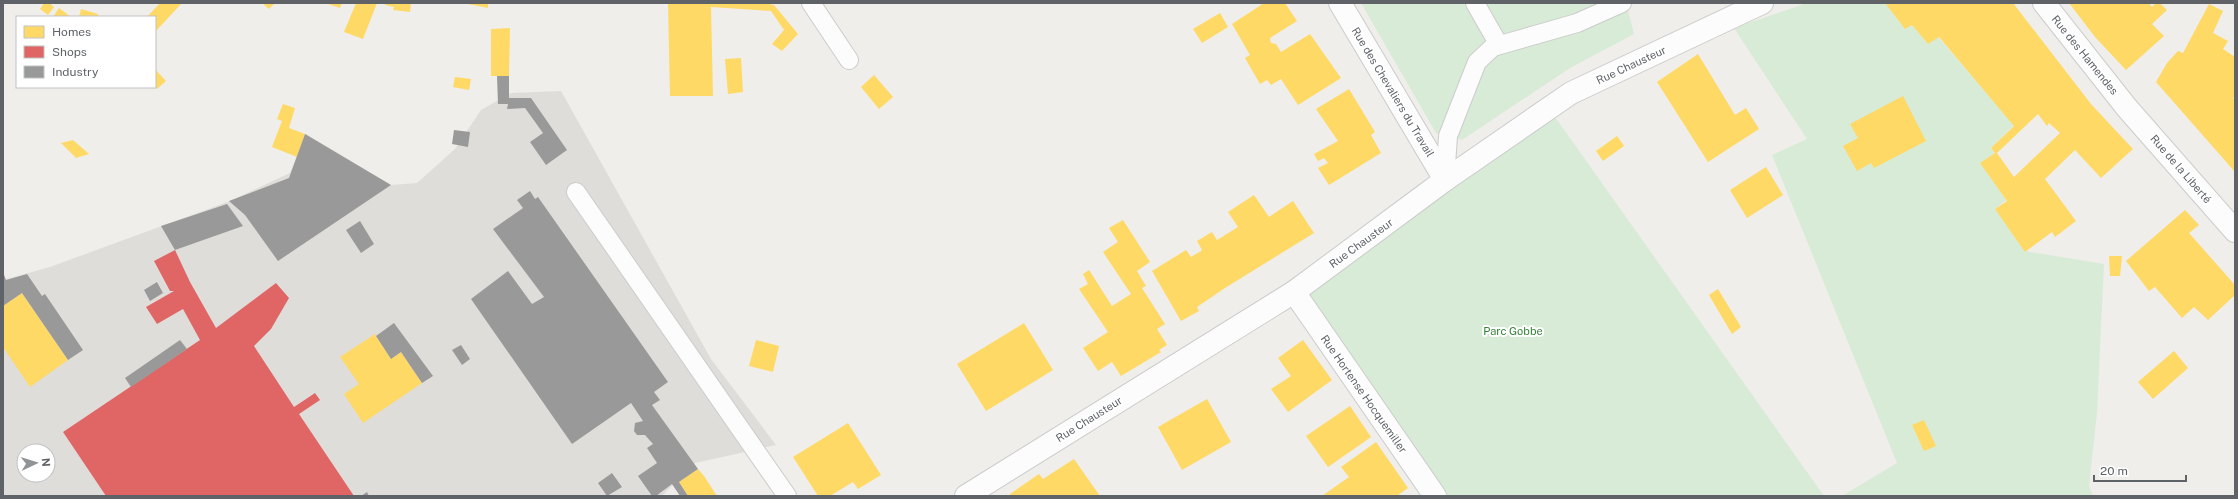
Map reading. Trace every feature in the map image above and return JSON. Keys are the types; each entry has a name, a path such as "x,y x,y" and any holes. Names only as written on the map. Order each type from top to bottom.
{"street":[{"name":"Rue des Chevaliers du Travail","path":"1340,3 1445,180"},
{"name":"Rue Chausteur","path":"966,496 1294,292 1445,180 1571,93 1762,3"},
{"name":"Rue des Hamendes","path":"2044,3 2128,108"},
{"name":"Rue de la Liberté","path":"2128,108 2235,231"},
{"name":"Rue Hortense Hocquemiller","path":"1294,292 1435,496"}],"lane":[{"path":"811,3 850,60"},
{"path":"1475,3 1499,45"},
{"path":"1445,180 1448,136 1477,62 1493,47 1577,23 1622,3"},
{"path":"576,192 787,496"}],"shaded area":[{"path":"561,91 711,359 776,445 695,463 662,496 3,496 3,280 50,267 230,201 290,173 306,134 391,185 417,183 455,149 481,110 511,93"}],"green space":[{"path":"1361,3 1626,3 1634,34 1570,68 1462,140 1436,133"},
{"path":"1807,3 1886,3 1904,28 1912,25 1928,44 1938,37 2014,125 1991,148 1996,154 1981,163 2006,200 1995,209 2025,251 2104,264 2097,413 2089,486 2093,496 1842,496 1897,463 1772,155 1807,139 1734,28"},
{"name":"Parc Gobbe","path":"1555,117 1824,496 1435,496 1294,292"}],"building: Homes":[{"path":"44,3 49,3 54,7 48,15 40,9"},
{"path":"160,3 182,3 156,31 156,16 148,16"},
{"path":"262,3 275,3 269,9"},
{"path":"325,3 342,3 340,8"},
{"path":"356,3 377,3 363,39 344,32"},
{"path":"386,3 411,3 410,12 393,10 394,7 385,5"},
{"path":"463,3 488,3 488,8"},
{"path":"668,3 765,3 774,5 798,34 782,51 772,44 784,30 771,11 711,7 713,96 670,96"},
{"path":"1264,3 1285,3 1297,21 1270,38 1271,43 1276,44 1281,52 1310,34 1341,78 1298,105 1281,79 1271,85 1267,80 1260,84 1245,58 1250,55 1232,24"},
{"path":"1885,3 2013,3 2091,104 2133,149 2101,178 2075,150 2045,179 2076,221 2055,237 2052,232 2025,252 1995,209 2007,201 1980,163 1995,153 1991,148 2014,126 1939,37 1928,44 1912,25 1905,29","holes":["2038,114 2047,126 2049,123 2060,133 2014,177 1997,153"]},
{"path":"2069,3 2149,3 2152,7 2156,3 2160,3 2167,10 2152,24 2164,36 2126,70 2095,37"},
{"path":"2209,4 2223,11 2213,33 2228,41 2223,49 2235,57 2235,96 2233,98 2235,100 2235,172 2156,82 2167,63 2178,51 2183,53"},
{"path":"59,8 70,16 54,16"},
{"path":"81,9 98,14 98,16 79,16"},
{"path":"1220,13 1228,27 1202,43 1193,29"},
{"path":"510,28 509,76 491,76 491,29"},
{"path":"1698,54 1735,115 1746,108 1759,129 1708,162 1657,82"},
{"path":"741,58 743,92 728,94 725,59"},
{"path":"156,70 166,81 157,89 156,88"},
{"path":"874,75 893,97 879,109 861,87"},
{"path":"455,77 471,79 469,90 453,87"},
{"path":"1349,89 1375,132 1371,135 1381,153 1329,185 1318,168 1328,163 1324,158 1318,161 1314,154 1338,141 1316,109"},
{"path":"1903,96 1926,141 1874,168 1871,163 1857,171 1843,146 1858,138 1850,124"},
{"path":"283,104 295,108 289,128 305,134 297,157 272,147 282,121 277,119"},
{"path":"1617,136 1624,146 1603,161 1596,151"},
{"path":"73,140 89,154 76,158 61,143"},
{"path":"1766,167 1783,195 1747,218 1730,190"},
{"path":"1254,195 1269,217 1293,201 1314,233 1225,288 1197,307 1199,311 1181,321 1152,271 1186,250 1191,257 1201,251 1202,250 1197,241 1212,232 1217,240 1238,227 1228,212"},
{"path":"2185,210 2199,225 2189,233 2235,285 2235,295 2208,320 2194,307 2182,318 2155,287 2149,291 2126,261"},
{"path":"1123,220 1150,262 1137,271 1146,286 1142,288 1165,324 1157,329 1167,345 1159,350 1161,352 1121,376 1112,362 1098,371 1083,348 1108,332 1079,289 1088,284 1083,274 1089,270 1112,306 1131,294 1103,252 1118,242 1109,228"},
{"path":"2109,256 2122,256 2120,276 2110,276"},
{"path":"1718,289 1741,327 1732,334 1709,295"},
{"path":"22,293 68,360 30,387 3,347 3,306"},
{"path":"1024,323 1053,370 986,411 957,364"},
{"path":"375,334 391,359 401,352 422,383 363,423 344,394 359,384 340,357"},
{"path":"756,340 779,346 773,372 749,366"},
{"path":"1303,340 1332,380 1288,412 1271,389 1291,376 1278,358"},
{"path":"2174,351 2188,368 2153,399 2138,382"},
{"path":"1207,399 1231,442 1182,470 1158,427"},
{"path":"1350,406 1371,437 1328,467 1306,436"},
{"path":"1924,420 1936,446 1924,451 1912,425"},
{"path":"848,423 881,475 858,489 853,482 830,496 818,496 793,457"},
{"path":"1376,442 1408,488 1397,496 1322,496 1349,477 1341,467"},
{"path":"1074,459 1100,496 1011,496 1010,494 1039,474 1043,479"},
{"path":"698,469 717,496 688,496 679,482"}],"building: Shops":[{"path":"175,250 190,282 216,328 276,283 289,298 271,329 254,346 294,407 315,393 320,400 299,414 354,496 106,496 63,432 200,340 183,309 157,324 146,307 174,291 170,291 154,261"}],"building: Industry":[{"path":"497,76 509,76 509,98 531,98 567,150 546,165 530,142 543,133 525,108 507,109 508,104 498,104"},
{"path":"454,130 470,132 468,147 452,144"},
{"path":"305,134 391,185 278,261 245,215 229,201 289,178"},
{"path":"530,191 535,199 538,197 668,382 654,392 660,400 652,405 698,469 679,482 688,496 680,496 672,484 656,496 652,496 638,476 657,463 647,448 653,444 645,435 637,435 634,431 635,423 643,421 631,403 572,444 471,299 508,271 532,304 544,297 493,229 523,208 517,200"},
{"path":"227,204 243,226 175,250 161,226"},
{"path":"360,221 374,244 361,253 346,230"},
{"path":"3,272 6,280 27,274 42,296 45,294 83,350 68,360 22,293 3,306"},
{"path":"157,282 163,293 150,301 144,290"},
{"path":"394,323 433,376 422,383 401,352 391,359 376,336"},
{"path":"180,340 187,349 131,387 125,378"},
{"path":"461,345 470,359 462,365 452,350"},
{"path":"612,473 622,487 607,496 598,483"},
{"path":"367,492 369,496 361,496"}]}
